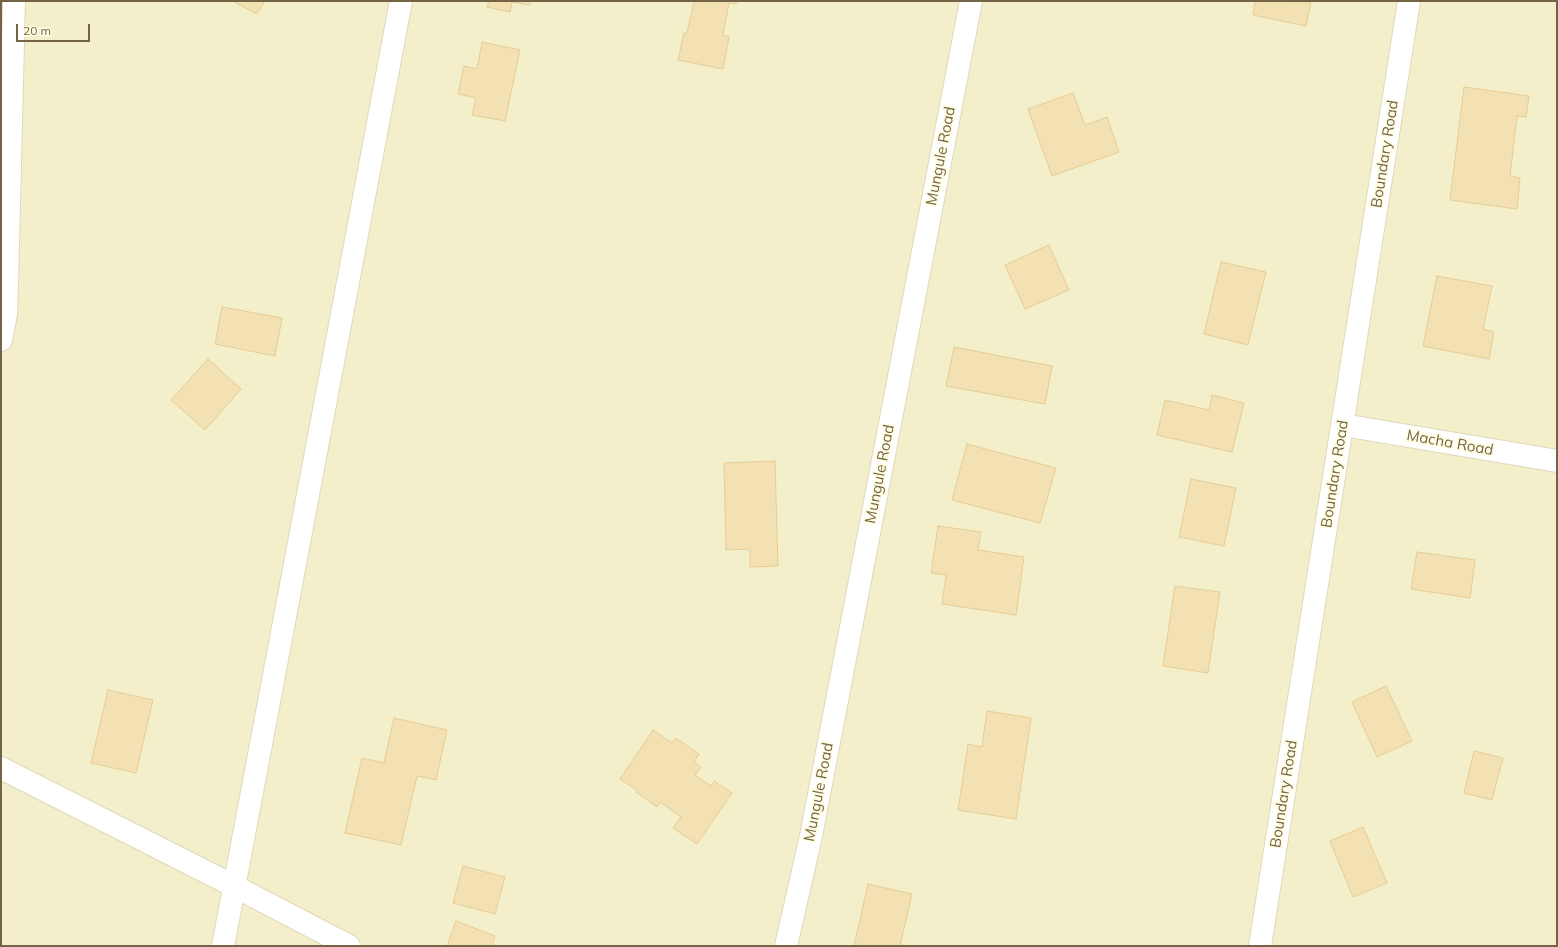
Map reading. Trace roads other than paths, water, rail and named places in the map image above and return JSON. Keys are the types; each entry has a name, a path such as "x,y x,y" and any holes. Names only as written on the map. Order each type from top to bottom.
{"street":[{"path":"1,340 6,314 14,1"},
{"path":"223,946 401,1"},
{"name":"Mungule Road","path":"786,946 811,836 971,1"},
{"name":"Boundary Road","path":"1260,946 1409,1"},
{"name":"Macha Road","path":"1343,425 1557,461"},
{"path":"1,768 349,946"}]}
